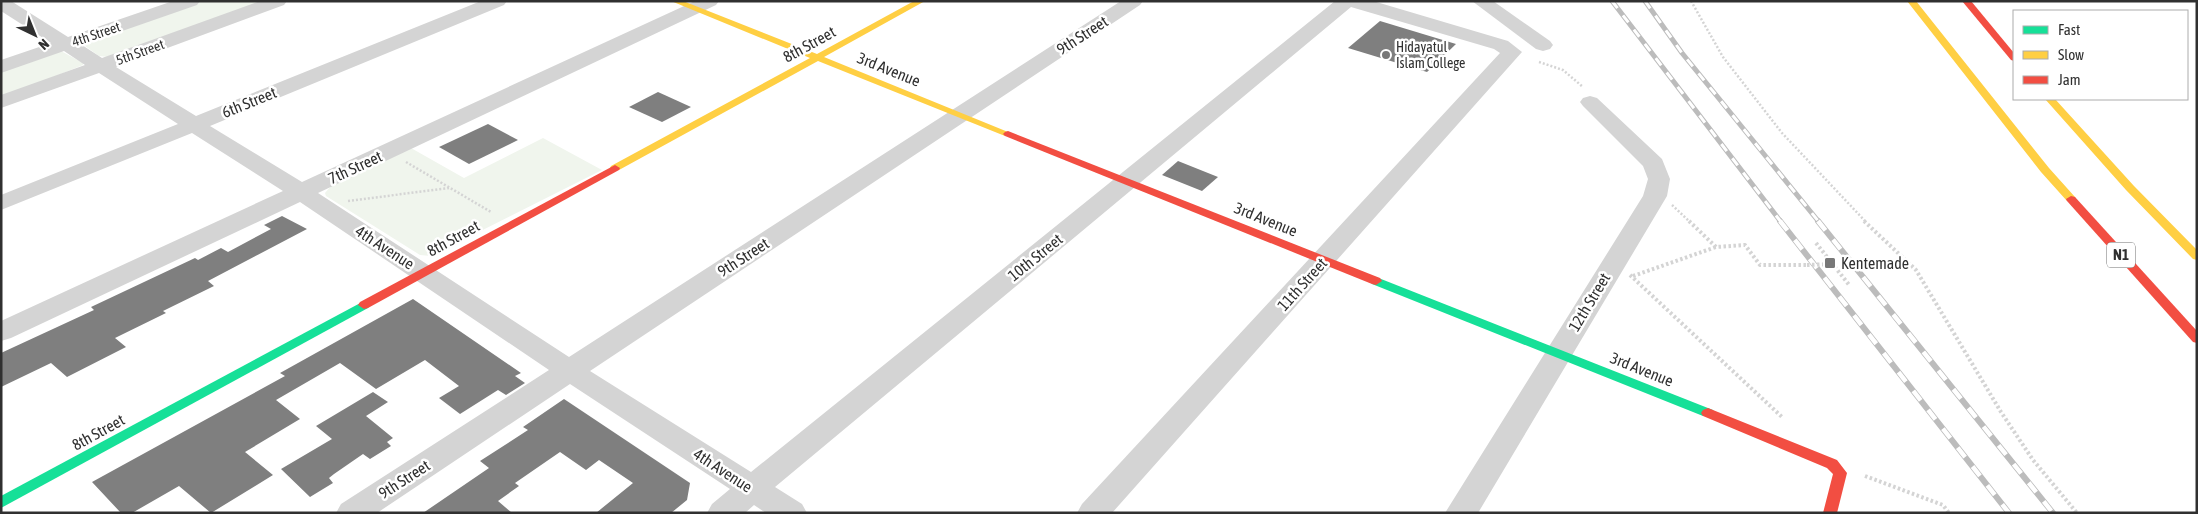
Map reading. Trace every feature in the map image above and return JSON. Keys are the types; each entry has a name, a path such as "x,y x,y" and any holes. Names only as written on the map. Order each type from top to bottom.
{"main road":[{"name":"8th Street","path":"1,503 921,1"},
{"name":"N1","path":"1911,1 2045,170 2197,339"},
{"path":"1966,1 2013,57"},
{"name":"3rd Avenue","path":"693,4 817,58 1832,464 1840,473 1830,513"},
{"path":"2051,100 2130,188 2197,257"}],"street":[{"path":"1,3 6,1"},
{"name":"4th Street","path":"1,67 191,1"},
{"name":"5th Street","path":"1,102 278,1"},
{"name":"6th Street","path":"1,204 498,1"},
{"name":"9th Street","path":"352,513 1134,1"},
{"name":"10th Street","path":"723,513 1347,1"},
{"path":"1352,1 1529,53"},
{"path":"1481,1 1529,53"},
{"name":"4th Avenue","path":"1,3 301,192 570,371 790,513"},
{"name":"7th Street","path":"1,332 388,152 693,4"},
{"name":"11th Street","path":"1093,513 1325,260 1529,53"},
{"name":"12th Street","path":"1461,513 1654,196 1659,179 1654,164 1587,95"}],"path":[{"path":"1691,1 1723,57 1782,133 1862,219 1916,270 2001,412 2034,460 2077,513"},
{"path":"1529,53 1563,70 1587,95"},
{"path":"388,152 512,224"},
{"path":"326,209 343,201 449,188"},
{"path":"1671,204 1716,247"},
{"path":"1816,243 1850,286"},
{"path":"1633,276 1716,247 1745,245 1760,265 1832,264"},
{"path":"1610,268 1633,276 1789,423"},
{"path":"1832,464 1943,505 1949,513"}],"shaded area":[{"path":"198,1 269,1 108,57 99,56 85,46 85,44"},
{"path":"61,51 83,63 83,65 1,98 1,69"},
{"path":"543,138 602,170 431,256 420,255 326,196 325,193 331,186 411,148 464,178"}],"building":[{"path":"1380,21 1456,44 1427,72 1348,48"},
{"path":"658,92 691,107 662,122 629,107"},
{"path":"488,124 518,140 469,164 439,147"},
{"path":"1178,161 1218,177 1202,191 1162,175"},
{"path":"282,216 307,229 208,281 214,286 163,311 166,313 115,338 126,347 67,377 51,363 1,387 1,353 94,310 91,307 195,258 198,260 221,248 228,252 271,229 264,225"},
{"path":"413,299 521,373 515,376 525,383 506,395 498,390 460,414 439,398 459,386 425,360 376,389 340,363 276,400 300,419 245,452 273,475 211,513 179,486 132,513 121,513 92,482 285,376 280,373"},
{"path":"373,392 388,402 366,416 393,438 387,442 391,446 370,459 363,454 329,478 333,483 310,497 281,469 332,439 316,426"},
{"path":"564,399 690,483 687,500 671,513 596,513 633,483 599,460 586,470 560,452 515,483 519,486 498,501 512,513 423,513 489,468 480,461 528,430 523,427"}],"railway":[{"path":"1612,1 1781,222"},
{"path":"1645,1 1682,53 1819,222"},
{"path":"1780,221 2009,513"},
{"path":"1818,221 2053,513"}],"traffic: fast":[{"path":"1376,281 1708,413"},
{"path":"1,503 364,305"}],"traffic: slow":[{"path":"675,1 1008,134"},
{"path":"615,168 921,1"},
{"path":"1911,1 2045,170 2071,199"},
{"path":"2051,100 2130,188 2197,257"}],"traffic: jam":[{"path":"1966,1 2013,57"},
{"path":"1008,134 1376,281"},
{"path":"364,305 615,168"},
{"path":"2071,199 2197,339"},
{"path":"1708,413 1832,464 1840,473 1830,513"}],"place":[{"name":"Hidayatul Islam College","path":"1386,55"},
{"name":"Kentemade","path":"1830,263"}]}
